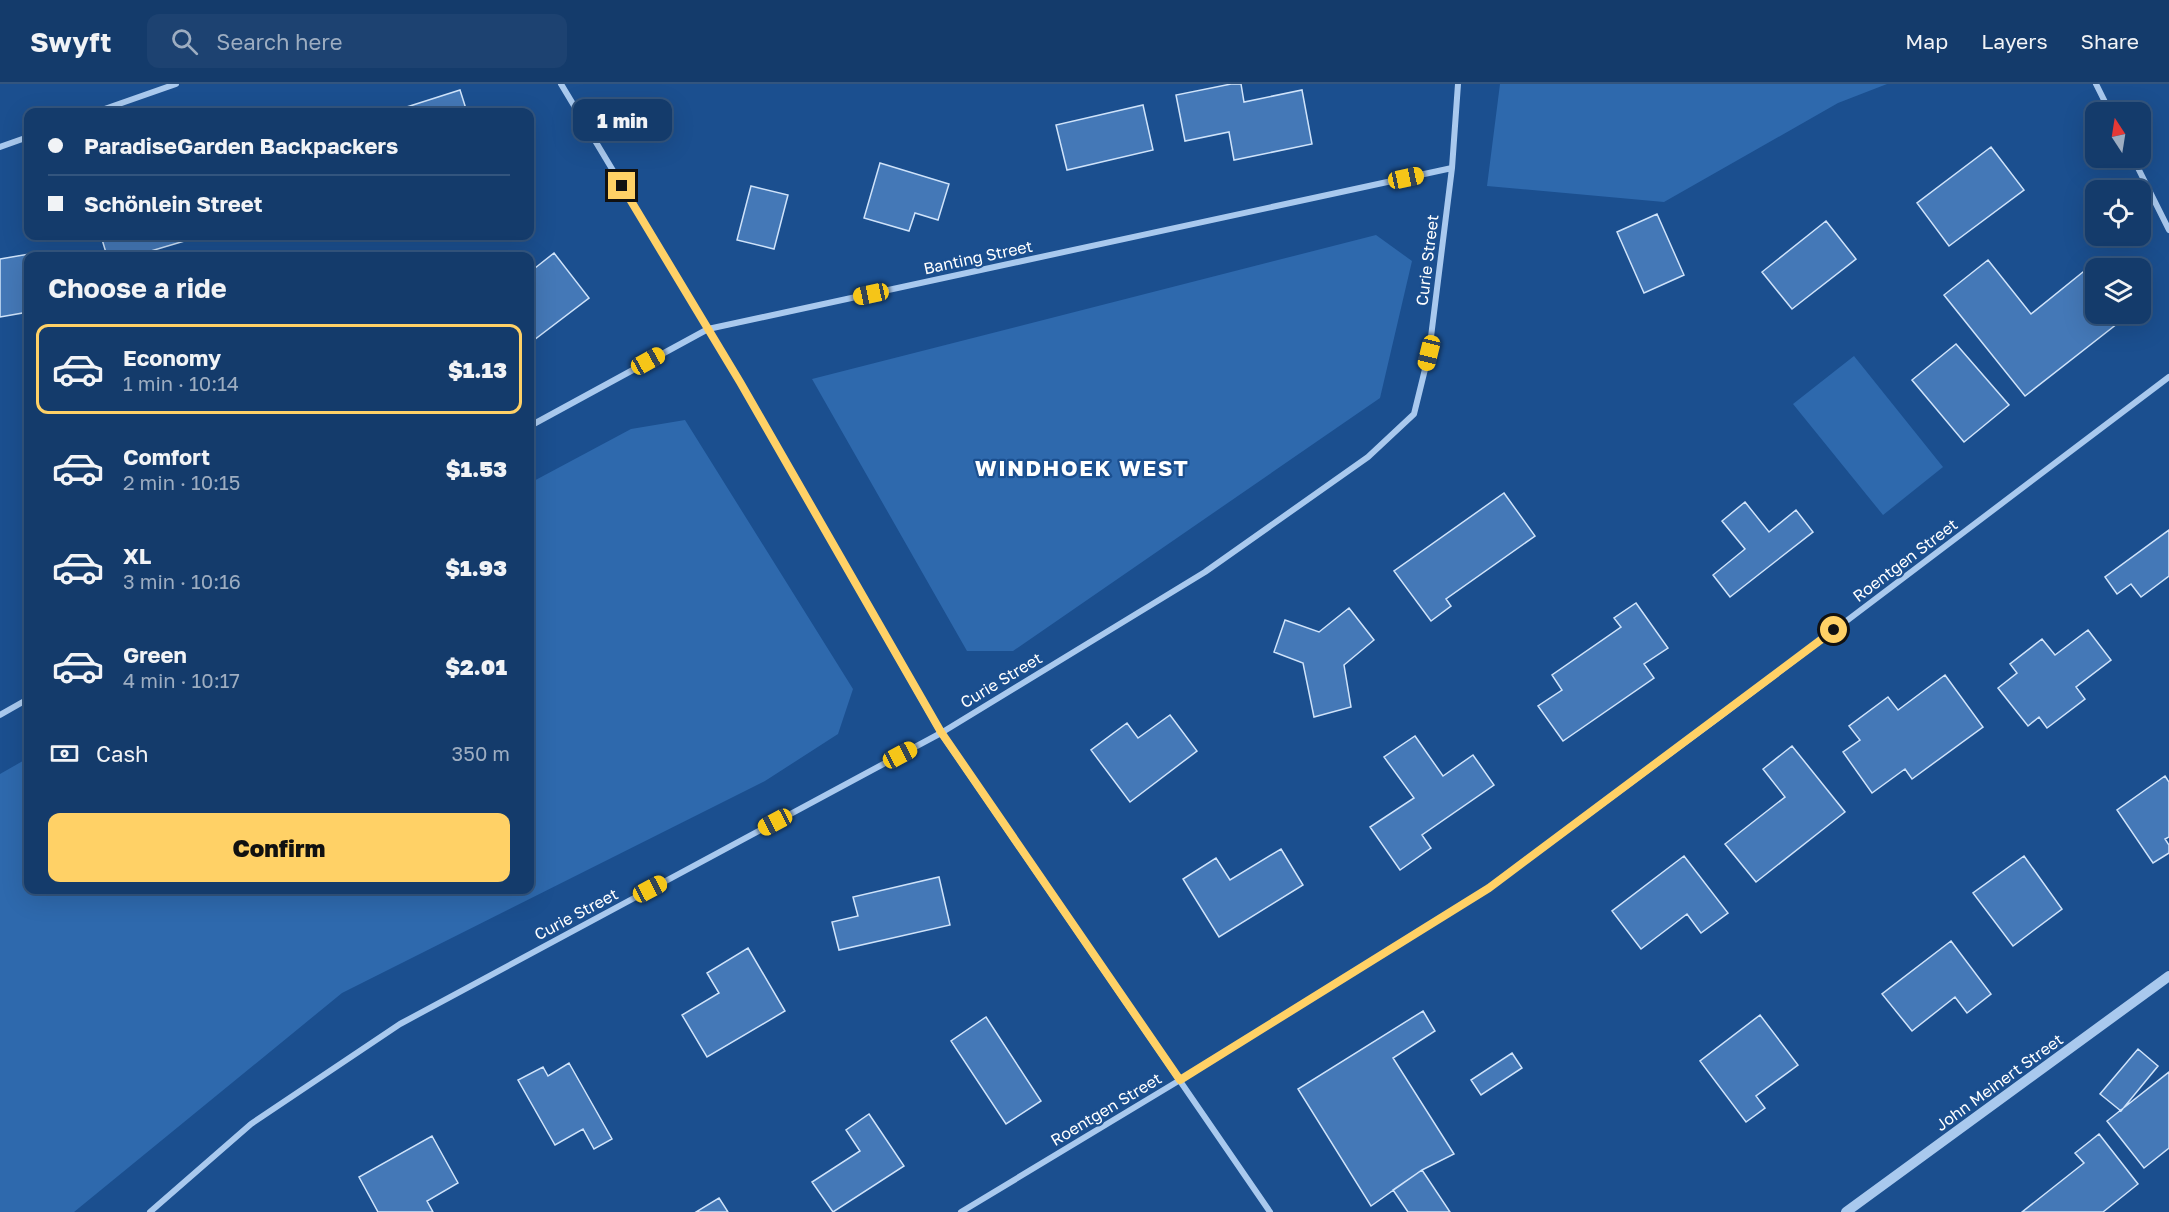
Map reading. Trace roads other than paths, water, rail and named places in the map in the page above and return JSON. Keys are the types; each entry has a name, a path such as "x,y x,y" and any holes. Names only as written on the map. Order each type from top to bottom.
{"street":[{"path":"107,108 176,84"},
{"path":"561,84 708,329 941,732 1270,1212"},
{"name":"Curie Street","path":"150,1212 251,1124 400,1024 941,732 1205,572 1368,457 1414,414 1429,353 1452,168 1458,84"},
{"path":"2096,84 2105,102"},
{"path":"0,147 24,138"},
{"name":"Banting Street","path":"534,424 708,329 1452,168"},
{"path":"2138,168 2169,230"},
{"name":"Roentgen Street","path":"961,1212 1180,1080 1489,888 2169,377"},
{"path":"0,715 24,701"},
{"name":"John Meinert Street","path":"1846,1212 2169,976"}],"district":[{"name":"WINDHOEK WEST","path":"1082,468"}]}
